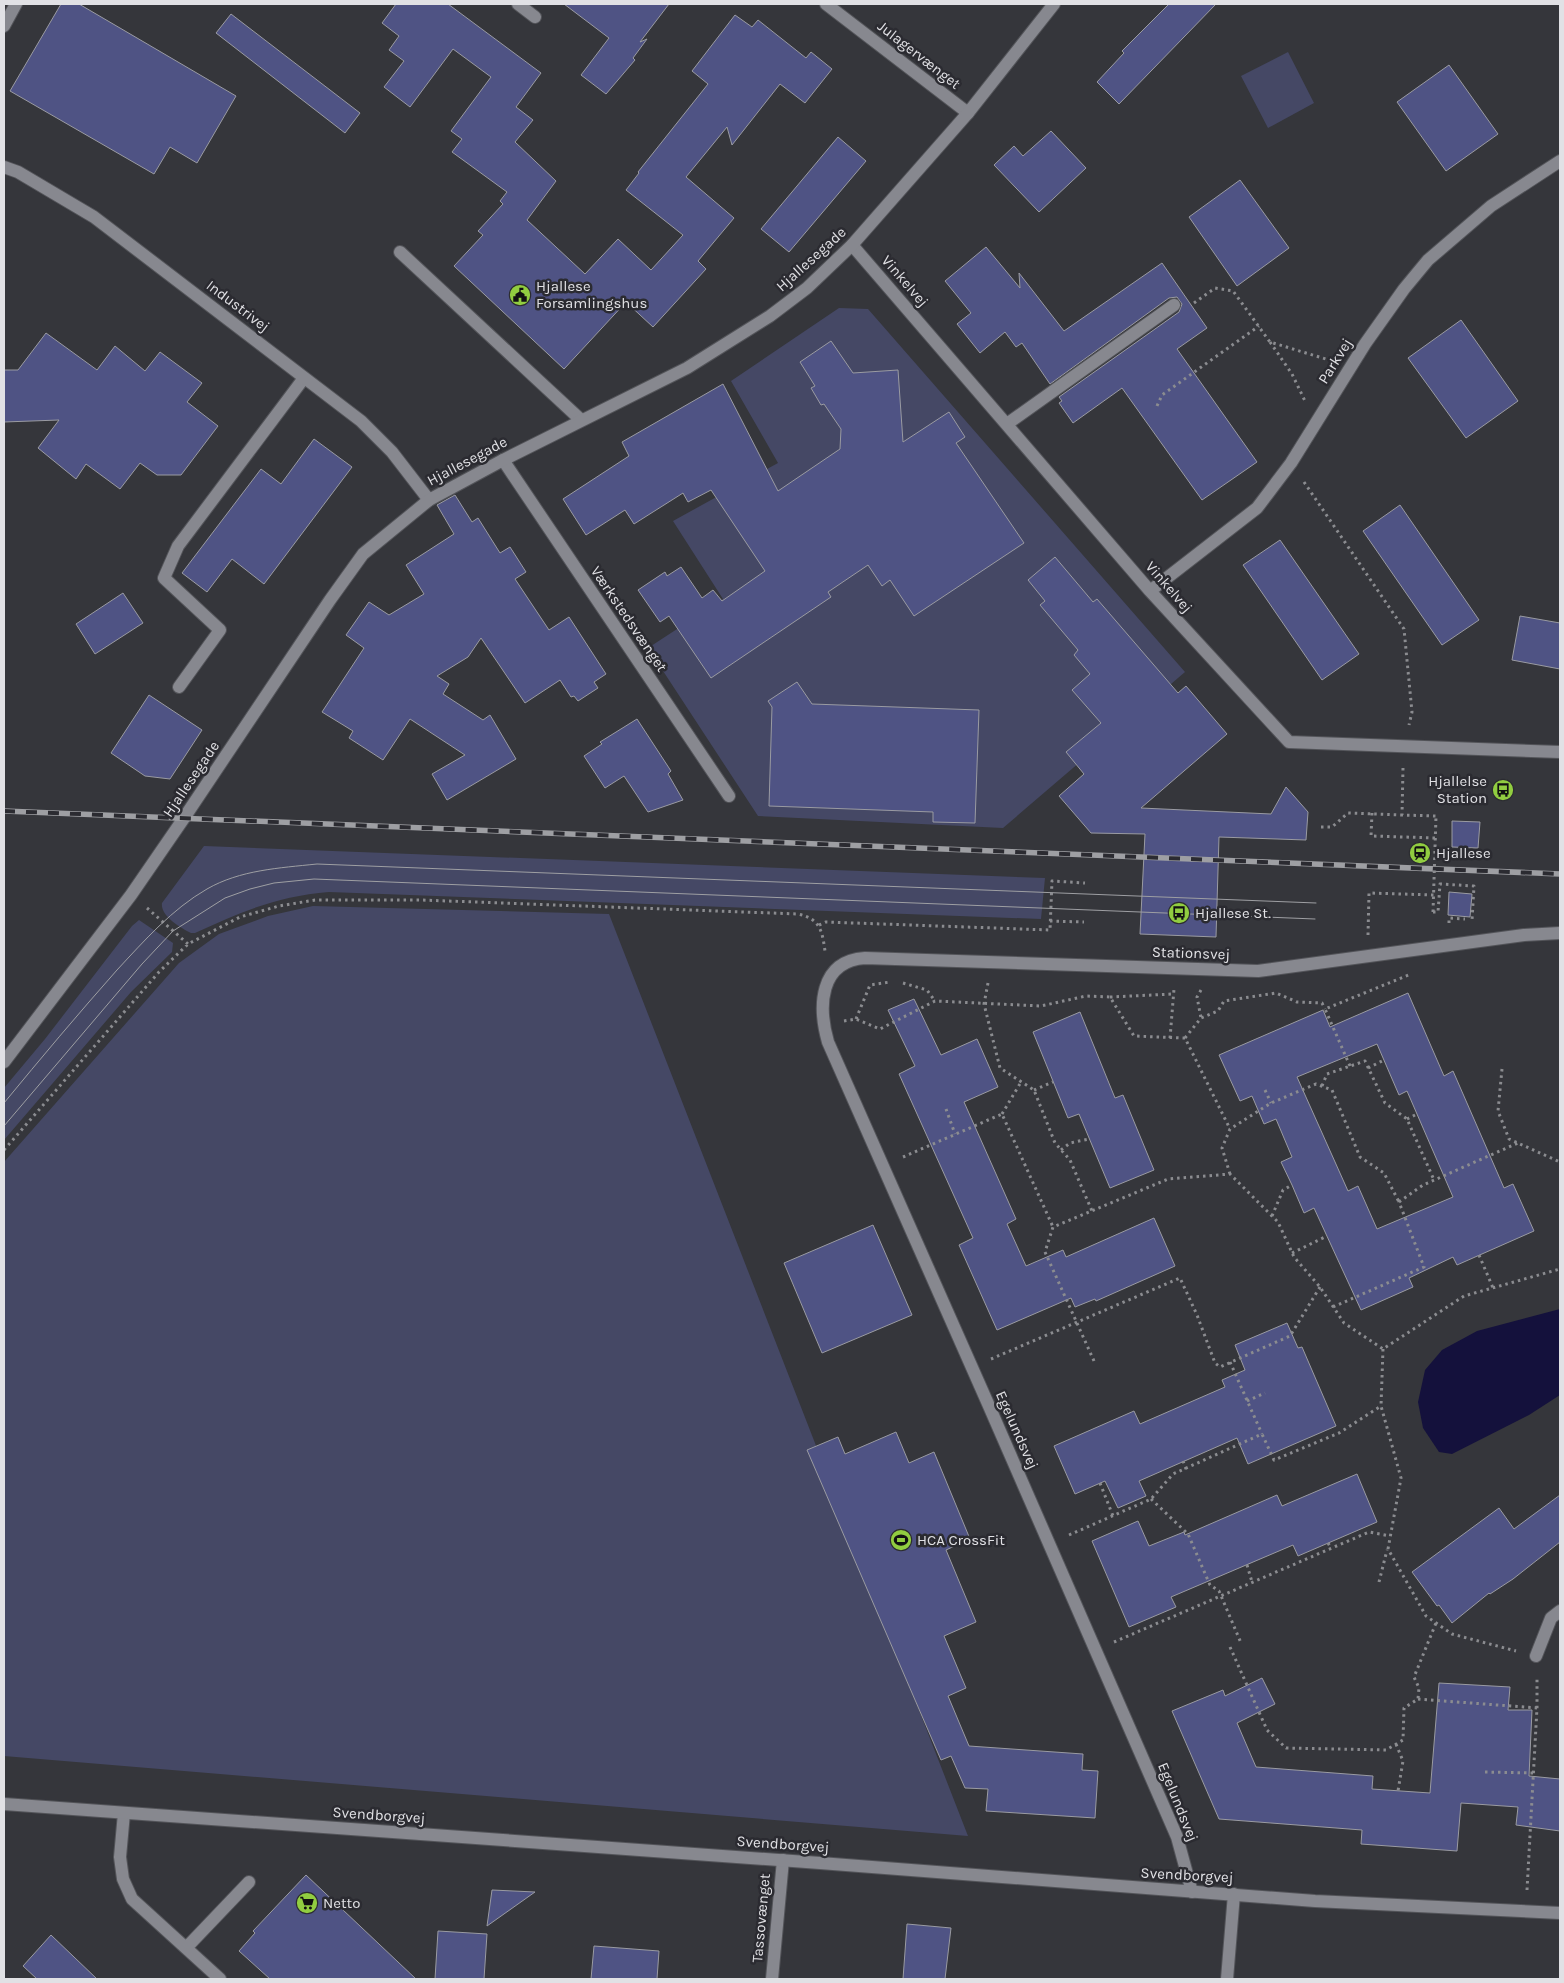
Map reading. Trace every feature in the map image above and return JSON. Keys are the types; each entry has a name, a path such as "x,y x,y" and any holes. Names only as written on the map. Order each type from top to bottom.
{"street":[{"path":"4,26 16,4"},
{"path":"518,4 535,17"},
{"name":"Julagervænget","path":"826,4 968,113"},
{"name":"Hjallesegade","path":"4,1062 131,894 363,554 429,500 581,420 687,368 770,316 807,288 852,245 968,113 1054,4"},
{"name":"Parkvej","path":"1150,590 1257,508 1291,463 1351,367 1404,289 1428,260 1491,206 1560,161"},
{"name":"Industrivej","path":"4,167 18,172 94,217 361,421 392,452 429,500"},
{"name":"Vinkelvej","path":"852,245 1150,590 1289,742 1560,752"},
{"path":"400,252 581,420"},
{"path":"1007,424 1174,305"},
{"path":"179,687 220,630 164,578 178,546 304,378"},
{"name":"Værkstedsvænget","path":"503,460 729,796"},
{"name":"Stationsvej","path":"831,977 844,963 854,958 1258,971 1524,935 1560,933"},
{"name":"Egelundsvej","path":"831,977 823,996 823,1026 828,1042 1177,1837 1192,1892"},
{"path":"1536,1656 1551,1618 1560,1611"},
{"name":"Svendborgvej","path":"4,1804 783,1860 1315,1901 1560,1913"},
{"path":"124,1813 120,1857 123,1879 132,1899 220,1979"},
{"name":"Tassovænget","path":"772,1979 783,1860"},
{"path":"186,1948 249,1882"},
{"path":"1226,1979 1234,1894"}],"path":[{"path":"1174,305 1189,307 1215,288 1233,291 1292,374 1309,409 1320,416"},
{"path":"1157,406 1162,395 1259,326"},
{"path":"1270,342 1351,367"},
{"path":"1291,463 1404,630 1412,712 1404,747 1402,815"},
{"path":"1321,827 1332,827 1348,813 1436,816 1433,912 1438,912 1440,884 1474,886 1472,920 1449,918 1448,946"},
{"path":"1372,813 1372,836 1436,838"},
{"path":"819,925 826,922 1050,930 1052,881 1085,882"},
{"path":"1368,923 1369,893 1434,895"},
{"path":"131,894 188,944"},
{"path":"4,1150 121,1013 188,944 240,917 279,906 315,900 421,900 798,914 813,919 819,925 831,977"},
{"path":"1050,921 1084,922"},
{"path":"1170,1038 1175,968"},
{"path":"1325,1009 1420,970"},
{"path":"856,1019 870,984 899,981 927,990 935,1001"},
{"path":"1185,1038 1201,1018 1218,1011 1224,1000 1276,993 1297,1002 1322,1003 1350,1066"},
{"path":"823,1026 856,1019 880,1029 935,1001 1040,1006 1086,996 1110,997 1173,994"},
{"path":"1110,997 1134,1036 1185,1038"},
{"path":"984,1004 1000,1068 1034,1090 1055,1143 1070,1160 1092,1210"},
{"path":"1185,1038 1230,1129"},
{"path":"1368,1068 1384,1060"},
{"path":"1322,1086 1327,1074 1365,1061 1385,1103 1407,1119 1434,1180"},
{"path":"1502,1069 1498,1111 1509,1140 1560,1162"},
{"path":"882,1165 1002,1114 1021,1082"},
{"path":"1034,1090 1054,1082"},
{"path":"1333,1307 1424,1267 1399,1202 1384,1172 1360,1157 1332,1090 1316,1084 1271,1103 1230,1129 1222,1148 1230,1174 1278,1222 1292,1253 1320,1288 1333,1307 1344,1323 1383,1349"},
{"path":"1265,1090 1271,1103"},
{"path":"946,1110 955,1134"},
{"path":"1002,1114 1053,1227 1045,1252 1094,1361"},
{"path":"1407,1119 1417,1114"},
{"path":"1061,1150 1070,1143 1089,1139"},
{"path":"1399,1202 1423,1185 1518,1143"},
{"path":"1053,1227 1168,1179 1230,1174"},
{"path":"1272,1216 1283,1190 1292,1185"},
{"path":"1292,1253 1327,1236"},
{"path":"1479,1255 1493,1288"},
{"path":"1383,1349 1464,1296 1560,1269"},
{"path":"972,1368 1180,1278 1197,1315 1215,1363 1220,1367 1290,1336 1320,1288"},
{"path":"1379,1582 1388,1549 1401,1478 1381,1406 1383,1349"},
{"path":"1230,1362 1274,1460 1339,1434 1381,1406"},
{"path":"1247,1401 1264,1393"},
{"path":"1049,1543 1151,1499 1173,1474 1262,1434"},
{"path":"1183,1462 1186,1469"},
{"path":"1100,1483 1113,1516"},
{"path":"1151,1499 1188,1534 1210,1585 1219,1591 1241,1643"},
{"path":"1096,1650 1369,1532 1390,1536"},
{"path":"1328,1543 1330,1548"},
{"path":"1388,1549 1426,1616 1452,1634 1536,1656 1537,1708 1526,1911"},
{"path":"1247,1564 1252,1582"},
{"path":"1418,1699 1419,1688 1414,1677 1436,1623"},
{"path":"1230,1647 1267,1730 1286,1748 1386,1750 1403,1740 1404,1708 1418,1699 1537,1708"},
{"path":"1396,1744 1403,1761 1398,1791"},
{"path":"1485,1772 1534,1774"}],"shaded area":[{"path":"1288,52 1314,103 1268,128 1241,76"},
{"path":"839,308 868,309 1185,672 1003,828 758,816 648,648 723,599 673,521 778,463 731,381"},
{"path":"204,846 1045,878 1041,919 329,892 276,901 191,933 168,917 162,908 162,903"},
{"path":"313,906 609,914 968,1836 4,1756 4,1162 179,963 219,934 268,916"},
{"path":"139,920 173,943 172,952 131,992 4,1140 4,1088 45,1039 132,926"},
{"path":"1560,1309 1560,1395 1529,1415 1452,1454 1439,1452 1423,1428 1418,1402 1425,1370 1442,1350 1477,1331"}],"building":[{"path":"61,4 79,4 236,96 197,163 170,147 154,174 10,91"},
{"path":"396,4 448,4 541,73 516,107 533,120 515,142 556,181 527,220 585,274 618,239 651,270 683,235 626,190 638,172 708,84 692,71 735,15 752,27 758,20 806,58 811,52 832,69 805,103 780,84 732,145 727,127 686,177 734,218 698,261 706,269 653,327 626,302 564,369 454,266 483,235 478,231 503,204 500,201 507,192 452,152 462,139 451,131 491,77 453,49 410,107 384,87 404,61 389,50 399,36 382,23"},
{"path":"564,4 669,4 640,42 647,39 633,58 635,60 606,94 581,75 609,38"},
{"path":"1169,4 1216,4 1119,104 1097,82 1124,53 1122,51"},
{"path":"231,14 360,113 345,133 216,33"},
{"path":"1449,65 1498,134 1446,171 1397,102"},
{"path":"1051,131 1086,168 1039,212 994,165 1014,146 1023,156"},
{"path":"838,137 866,161 789,252 761,229"},
{"path":"1240,180 1289,248 1237,286 1189,217"},
{"path":"986,247 1020,288 1019,273 1064,331 1162,263 1207,328 1177,349 1257,462 1202,500 1122,388 1073,423 1059,403 1062,401 1059,397 1179,312 1182,304 1177,297 1169,298 1050,384 1022,343 1016,347 1005,332 980,353 957,324 971,313 945,281"},
{"path":"1461,320 1518,401 1466,438 1408,358"},
{"path":"46,333 97,370 115,346 145,371 160,352 202,383 187,402 218,426 181,475 157,475 140,463 120,489 86,464 76,479 38,448 59,420 4,422 4,370 18,370"},
{"path":"831,341 853,373 898,370 903,442 949,412 965,437 956,443 1024,543 914,616 890,580 882,586 868,565 828,592 831,597 711,678 669,616 660,622 638,590 665,572 667,576 681,567 702,598 713,590 722,601 765,571 711,490 688,502 683,493 634,524 625,510 586,535 563,499 629,456 622,442 723,384 778,491 840,449 841,429 824,404 821,405 811,388 815,386 800,362"},
{"path":"314,439 352,467 264,584 232,559 207,592 182,573 261,469 281,484"},
{"path":"455,495 472,522 478,518 500,553 510,547 526,572 515,579 549,630 569,617 606,674 594,682 598,688 578,701 574,696 571,697 560,680 525,703 481,638 468,657 437,676 449,684 443,694 483,720 490,715 516,759 447,800 432,774 465,755 410,719 383,760 349,738 353,731 322,712 364,648 346,635 369,602 389,615 424,594 406,565 454,534 437,505"},
{"path":"1400,505 1479,620 1442,645 1363,531"},
{"path":"1280,540 1359,654 1322,680 1243,565"},
{"path":"1055,557 1093,602 1097,599 1178,693 1186,686 1227,734 1141,808 1271,814 1286,787 1308,812 1306,840 1219,837 1216,937 1140,934 1145,834 1091,833 1059,796 1084,774 1066,752 1101,723 1072,690 1090,674 1074,655 1078,650 1040,605 1045,601 1028,580"},
{"path":"123,593 143,623 95,654 76,624"},
{"path":"1520,616 1560,623 1560,669 1512,660"},
{"path":"797,682 812,704 979,710 975,823 933,822 933,812 769,806 772,707 768,701"},
{"path":"149,695 202,730 170,779 145,776 111,753"},
{"path":"637,719 671,771 668,774 683,800 648,812 624,776 605,788 584,756 602,744 600,742"},
{"path":"1452,821 1480,822 1478,848 1452,847"},
{"path":"1449,892 1472,894 1470,917 1448,915"},
{"path":"1408,993 1444,1076 1453,1071 1504,1188 1513,1184 1534,1231 1457,1265 1453,1257 1409,1278 1413,1287 1361,1310 1314,1208 1304,1213 1281,1162 1292,1157 1276,1119 1264,1124 1252,1096 1240,1101 1219,1055 1323,1010 1330,1027","holes":["1377,1044 1399,1095 1407,1091 1453,1197 1377,1229 1358,1186 1348,1191 1297,1077"]},
{"path":"914,999 941,1055 977,1039 998,1087 964,1102 1016,1219 1007,1224 1026,1266 1063,1250 1066,1257 1154,1218 1175,1266 1096,1301 1095,1299 1075,1307 1071,1298 997,1330 959,1245 973,1238 899,1074 915,1066 888,1010"},
{"path":"1080,1012 1115,1098 1123,1095 1154,1170 1110,1188 1079,1114 1068,1118 1033,1032"},
{"path":"873,1225 912,1315 822,1353 784,1263"},
{"path":"1287,1323 1298,1348 1302,1347 1336,1426 1248,1464 1237,1438 1139,1481 1146,1496 1118,1508 1105,1481 1075,1494 1054,1446 1134,1411 1140,1424 1225,1387 1222,1380 1245,1370 1235,1345"},
{"path":"896,1432 909,1463 934,1452 970,1539 946,1550 976,1622 944,1636 966,1688 948,1696 969,1746 1083,1754 1082,1770 1098,1771 1095,1818 986,1811 988,1789 965,1788 951,1756 941,1760 807,1450 838,1437 845,1454"},
{"path":"1357,1474 1377,1522 1298,1556 1293,1545 1171,1597 1176,1607 1129,1627 1092,1541 1138,1521 1149,1546 1184,1532 1185,1535 1277,1495 1282,1506"},
{"path":"1560,1495 1560,1542 1513,1579 1489,1593 1452,1623 1412,1572 1499,1508 1514,1529"},
{"path":"1262,1678 1275,1704 1237,1723 1256,1767 1373,1776 1372,1789 1430,1793 1439,1683 1510,1687 1508,1710 1532,1710 1529,1776 1560,1779 1560,1831 1516,1825 1518,1807 1461,1803 1457,1851 1361,1844 1362,1830 1219,1819 1172,1711 1223,1690 1225,1696"},
{"name":"Netto","path":"306,1875 416,1979 270,1979 239,1951 255,1933 253,1931"},
{"path":"492,1890 535,1892 487,1926"},
{"path":"907,1924 951,1928 945,1979 903,1979"},
{"path":"438,1931 487,1934 484,1979 435,1979"},
{"path":"51,1935 97,1979 37,1979 23,1966"},
{"path":"594,1946 659,1951 657,1979 591,1979"}],"tram line":[{"path":"4,1103 117,970 170,916 194,897 220,883 246,874 274,869 317,864 1316,903"},
{"path":"4,1126 142,964 173,931 225,898 274,883 314,879 1315,919"}],"railway":[{"path":"4,811 1560,874"}],"place":[{"name":"Hjallese Forsamlingshus","path":"520,295"},
{"name":"Hjallelse Station","path":"1503,790"},
{"name":"Hjallese","path":"1420,853"},
{"name":"Hjallese St.","path":"1179,913"},
{"name":"HCA CrossFit","path":"901,1540"},
{"name":"Netto","path":"307,1903"}]}
